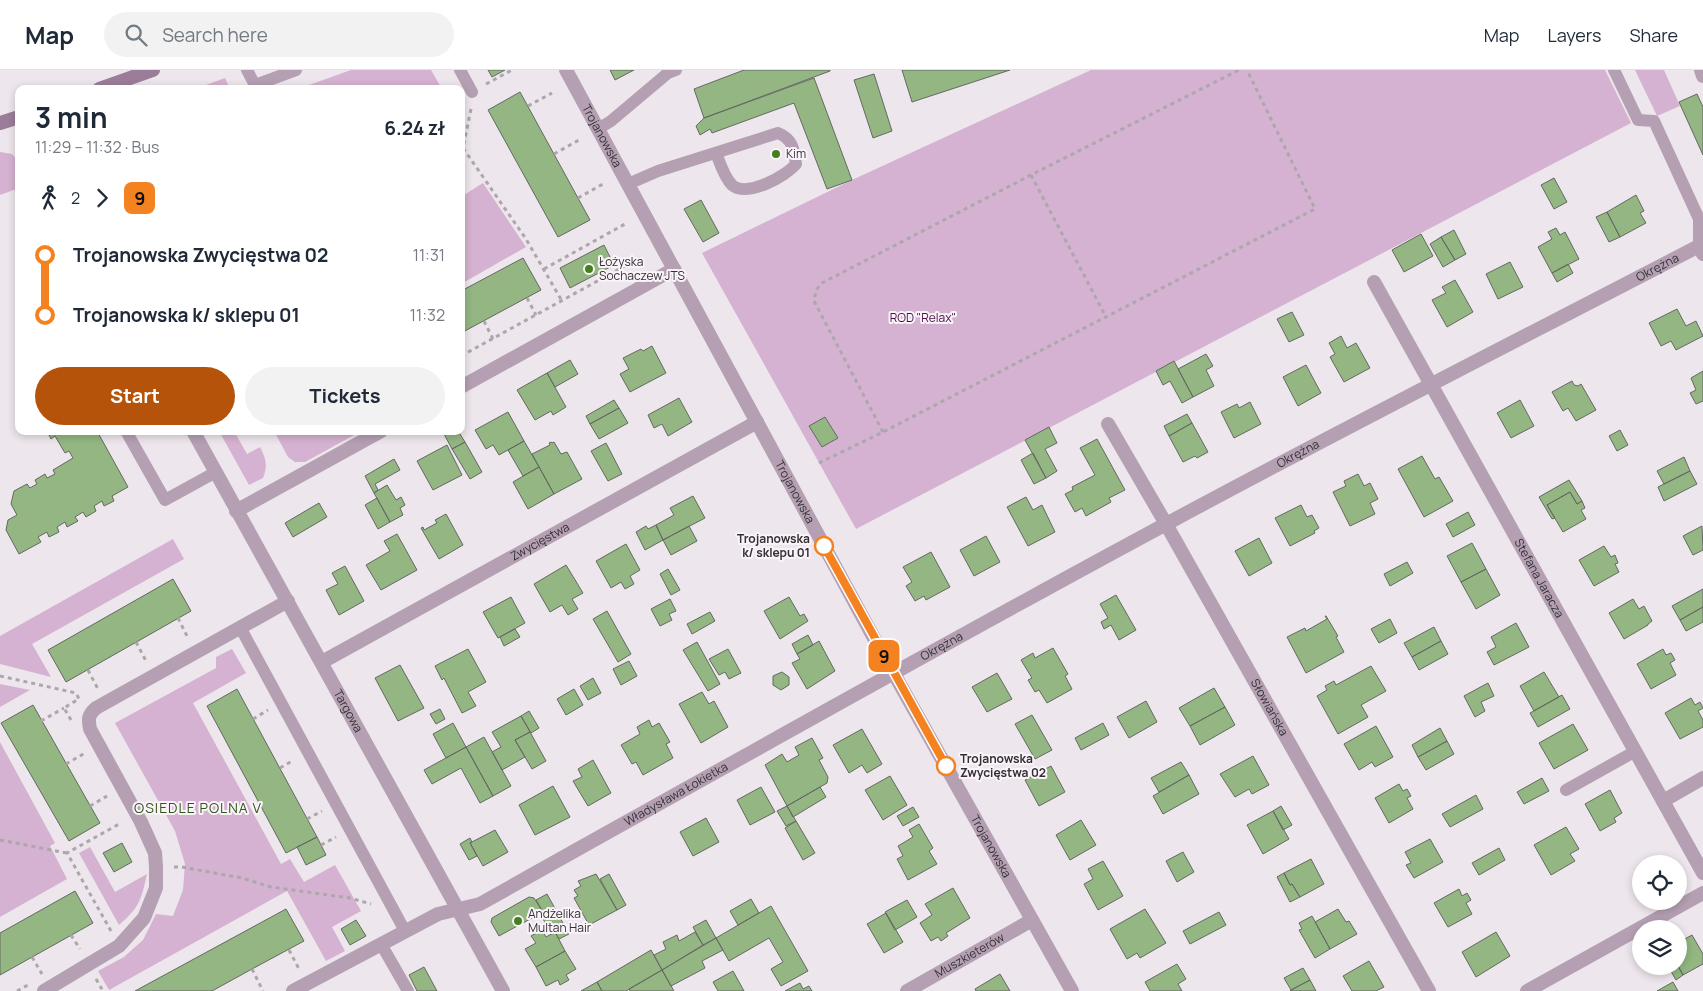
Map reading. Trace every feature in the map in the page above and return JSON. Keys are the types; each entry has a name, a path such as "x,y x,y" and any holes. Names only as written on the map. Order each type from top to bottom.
{"main road":[{"path":"110,85 153,70"},
{"path":"0,123 15,118"}],"street":[{"name":"Trojanowska","path":"566,70 894,672 1072,991"},
{"path":"1701,70 1703,76"},
{"name":"Okrężna","path":"894,672 1166,524 1430,384 1702,248"},
{"path":"465,385 674,268"},
{"name":"Stefana Jaracza","path":"1374,282 1703,873"},
{"name":"Zwycięstwa","path":"322,662 757,422"},
{"name":"Słowiańska","path":"1108,424 1429,991"},
{"name":"Targowa","path":"195,435 503,991"},
{"path":"236,511 374,435"},
{"path":"44,984 119,946 144,918 156,888 155,853 141,822 90,730 89,715 96,708 288,601"},
{"name":"Władysława Łokietka","path":"294,991 438,914 480,904 894,672"},
{"path":"1663,802 1703,778"},
{"path":"1527,991 1703,893"},
{"name":"Muszkieterów","path":"907,991 1032,920"}],"lane":[{"path":"247,70 255,85"},
{"path":"261,85 296,70"},
{"path":"460,70 472,92"},
{"path":"598,129 618,115 668,73 676,70"},
{"path":"1614,70 1638,120 1654,121 1700,219 1702,248"},
{"path":"628,184 658,171 778,133 786,136 794,150 796,164 789,172 762,186 743,190 733,185 716,153"},
{"path":"128,435 165,500 216,472"},
{"path":"240,627 405,932"},
{"path":"1566,790 1634,752"},
{"path":"381,944 408,991"}],"path":[{"path":"465,136 473,103 472,92 512,70"},
{"path":"883,432 814,301 816,290 822,283 1239,70"},
{"path":"819,463 883,432 1315,208 1247,70"},
{"path":"528,106 552,93"},
{"path":"554,154 579,140"},
{"path":"465,152 526,238 562,301"},
{"path":"1031,175 1106,317"},
{"path":"578,198 603,184"},
{"path":"544,269 625,224"},
{"path":"465,354 643,256"},
{"path":"526,298 536,315"},
{"path":"484,321 493,339"},
{"path":"178,618 189,639 180,644"},
{"path":"136,642 147,662 139,667"},
{"path":"88,670 98,688 92,692"},
{"path":"0,676 76,693 79,699"},
{"path":"41,721 86,696"},
{"path":"64,708 73,725"},
{"path":"253,718 270,709"},
{"path":"66,764 88,751"},
{"path":"280,768 298,758"},
{"path":"90,806 111,794"},
{"path":"307,820 325,810"},
{"path":"0,840 67,853 126,820"},
{"path":"321,845 339,835"},
{"path":"67,853 113,936"},
{"path":"156,867 182,867 242,878 271,887 350,898 377,906"},
{"path":"288,950 303,975"},
{"path":"32,957 44,984"},
{"path":"252,969 263,991"}],"green space":[{"path":"351,70 431,70 440,85 309,85"},
{"name":"ROD \"Relax\"","path":"1091,70 1605,70 1631,123 856,529 702,253 852,180"},
{"path":"1635,70 1664,70 1680,106 1657,116"},
{"path":"225,78 228,85 206,85"},
{"path":"0,152 12,154 15,157 15,189 0,195"},
{"path":"483,183 526,247 465,282 465,198 465,194"},
{"path":"221,435 236,435 247,454 260,447 266,462 263,478 249,485"},
{"path":"276,435 354,435 305,462 295,462 288,457"},
{"path":"173,539 184,559 32,644 51,677 0,664 0,636"},
{"path":"232,649 246,673 193,703 281,864 290,859 304,882 335,865 361,911 332,927 345,951 326,961 287,891 109,990 98,971 124,957 143,940 156,914 173,916 183,890 185,864 175,831 115,723 216,668 216,657"},
{"path":"0,684 30,690 0,707"},
{"path":"0,742 55,843 50,846 67,879 0,917"},
{"path":"90,847 115,892 147,874 136,908 119,925 79,853"}],"building":[{"path":"488,70 505,70 492,77"},
{"path":"610,70 634,70 615,80"},
{"path":"744,70 830,71 704,118 694,89"},
{"path":"902,70 1010,70 912,102"},
{"path":"874,74 892,131 873,138 854,80"},
{"path":"814,78 852,180 827,189 794,103 712,133 710,129 700,135 696,126 704,118"},
{"path":"520,92 590,220 558,237 488,110"},
{"path":"1697,94 1703,107 1703,155 1679,102"},
{"path":"1554,178 1567,202 1554,209 1541,185"},
{"path":"1636,195 1644,211 1640,213 1646,223 1620,237 1607,212"},
{"path":"701,200 719,233 703,242 684,209"},
{"path":"1607,212 1620,237 1609,242 1596,217"},
{"path":"1556,228 1560,235 1565,232 1579,259 1552,273 1538,247 1552,239 1548,232"},
{"path":"1454,230 1466,254 1455,260 1441,237"},
{"path":"1421,234 1433,256 1404,272 1392,250"},
{"path":"1441,237 1455,260 1443,267 1430,244"},
{"path":"604,245 614,265 570,288 560,268"},
{"path":"523,258 541,290 465,331 465,289"},
{"path":"1510,262 1523,287 1498,299 1486,274"},
{"path":"1568,264 1573,273 1557,282 1552,273"},
{"path":"1455,280 1473,312 1447,327 1432,300 1446,293 1442,287"},
{"path":"1677,309 1686,326 1696,321 1703,336 1676,350 1671,341 1661,346 1649,323"},
{"path":"1292,312 1304,335 1289,342 1277,319"},
{"path":"1341,336 1347,348 1356,343 1370,368 1344,382 1330,357 1335,354 1329,343"},
{"path":"652,346 666,373 630,392 620,374 629,369 623,358"},
{"path":"1206,354 1213,366 1206,370 1214,386 1193,397 1178,369"},
{"path":"570,360 578,374 555,387 547,373"},
{"path":"1174,361 1193,397 1182,403 1170,381 1163,385 1156,371"},
{"path":"1306,365 1321,393 1298,406 1283,377"},
{"path":"1703,371 1703,401 1696,404 1690,393 1696,390 1691,378"},
{"path":"547,373 566,407 553,415 551,411 535,420 517,390"},
{"path":"1572,381 1574,385 1578,386 1581,384 1596,410 1576,421 1568,408 1563,411 1552,392"},
{"path":"679,398 692,422 668,436 662,424 654,428 648,415"},
{"path":"614,400 619,408 590,424 586,416"},
{"path":"1520,400 1534,426 1511,438 1497,413"},
{"path":"1250,402 1261,424 1234,438 1221,412 1237,404 1239,408"},
{"path":"619,408 628,423 599,439 590,424"},
{"path":"508,412 524,441 499,455 493,445 486,449 475,430"},
{"path":"1187,414 1192,423 1169,436 1164,426"},
{"path":"825,417 838,438 822,447 809,426"},
{"path":"1192,423 1208,452 1183,462 1169,436"},
{"path":"1049,427 1057,443 1045,449 1057,471 1046,478 1025,440"},
{"path":"1620,430 1628,445 1617,451 1609,436"},
{"path":"49,435 99,435 128,487 112,496 114,501 104,506 102,501 94,506 96,511 86,517 83,512 75,517 78,521 67,527 65,522 57,527 59,532 49,537 47,532 38,537 41,542 19,554 6,530 8,520 17,515 11,504 14,491 27,484 30,488 37,484 35,480 45,474 47,478 55,474 53,470 73,458 69,451 65,453 55,436 51,439"},
{"path":"445,435 461,435 465,442 452,449"},
{"path":"1097,439 1125,490 1109,498 1111,502 1086,516 1082,508 1075,512 1065,494 1073,490 1072,487 1095,475 1080,448"},
{"path":"524,441 539,467 523,476 508,450"},
{"path":"465,442 482,472 470,479 452,449"},
{"path":"554,442 561,454 567,452 582,479 554,494 532,454 550,445 549,443"},
{"path":"606,443 622,474 608,481 591,451"},
{"path":"447,445 462,475 433,490 417,461"},
{"path":"1033,453 1046,478 1034,484 1021,460"},
{"path":"1422,456 1435,479 1439,477 1453,501 1424,517 1398,469"},
{"path":"1684,457 1690,471 1664,484 1657,471"},
{"path":"394,459 400,470 375,484 378,490 374,493 365,476"},
{"path":"539,467 554,494 528,509 513,482"},
{"path":"1690,471 1697,484 1664,501 1658,487"},
{"path":"1358,474 1364,486 1370,483 1378,499 1370,503 1375,514 1350,526 1333,492 1346,486 1344,481"},
{"path":"1569,480 1582,501 1577,504 1570,492 1547,505 1555,518 1552,519 1539,497"},
{"path":"387,485 396,500 401,497 405,505 400,508 403,515 390,522 374,493"},
{"path":"1570,492 1577,504 1582,501 1585,508 1581,510 1586,519 1563,532 1547,505"},
{"path":"693,496 705,518 663,540 656,525 674,515 670,508"},
{"path":"1026,497 1033,510 1042,505 1055,532 1028,546 1007,507"},
{"path":"377,498 390,522 378,529 365,505"},
{"path":"319,503 327,517 293,537 285,523"},
{"path":"1301,505 1307,517 1312,515 1319,528 1314,531 1315,533 1290,546 1275,518"},
{"path":"1468,512 1475,525 1453,537 1446,524"},
{"path":"446,514 463,545 439,559 421,528 423,527 424,530 437,523 435,520"},
{"path":"656,525 663,540 645,550 636,532 646,526 648,529"},
{"path":"689,526 697,541 671,555 663,540"},
{"path":"1702,526 1703,550 1693,555 1683,536"},
{"path":"397,534 417,570 381,590 366,565 390,551 384,541"},
{"path":"986,536 1000,562 974,576 960,550"},
{"path":"1259,538 1272,563 1249,576 1235,551"},
{"path":"1472,543 1486,569 1461,582 1447,556"},
{"path":"626,544 640,570 630,576 634,584 625,589 621,582 611,588 596,561"},
{"path":"1604,546 1611,557 1615,555 1618,563 1615,564 1619,572 1594,586 1579,560"},
{"path":"931,552 950,587 926,600 924,596 915,601 906,586 912,582 903,567"},
{"path":"1407,562 1413,573 1390,586 1384,574"},
{"path":"566,565 583,593 572,599 578,609 568,615 562,605 550,612 534,584"},
{"path":"345,566 364,601 339,615 326,590 338,584 332,573"},
{"path":"668,569 680,590 671,595 660,574"},
{"path":"1486,569 1500,595 1476,609 1461,582"},
{"path":"173,579 191,611 66,682 48,650"},
{"path":"1703,589 1703,607 1680,620 1672,606"},
{"path":"1116,595 1136,630 1119,640 1111,625 1104,629 1101,622 1108,618 1100,604"},
{"path":"511,597 525,623 498,638 483,612"},
{"path":"789,597 800,616 804,614 808,621 780,639 764,611"},
{"path":"670,599 676,611 669,614 672,620 660,626 651,609"},
{"path":"1633,599 1639,609 1644,606 1652,621 1624,639 1609,613"},
{"path":"1703,607 1703,622 1686,631 1680,620"},
{"path":"607,611 631,654 618,662 593,619"},
{"path":"710,612 715,621 692,634 687,624"},
{"path":"1326,616 1338,636 1336,637 1344,652 1306,673 1287,637 1305,628 1306,631 1327,619"},
{"path":"1390,619 1397,633 1379,643 1371,629"},
{"path":"1516,623 1529,647 1494,665 1487,652 1496,647 1491,637"},
{"path":"1434,627 1441,641 1412,657 1404,643"},
{"path":"515,629 520,637 504,646 500,637"},
{"path":"808,635 813,645 797,654 792,644"},
{"path":"819,641 835,671 807,689 792,663 800,659 797,654"},
{"path":"1441,641 1448,654 1419,670 1412,657"},
{"path":"697,642 720,684 708,691 683,650"},
{"path":"1053,648 1068,674 1065,676 1072,689 1047,703 1039,690 1035,692 1028,680 1032,678 1021,660 1033,653 1035,658"},
{"path":"468,649 486,682 468,692 476,706 462,713 444,678 442,680 435,666"},
{"path":"728,649 741,673 729,679 725,672 719,675 709,659"},
{"path":"1663,649 1666,655 1671,653 1675,660 1670,663 1676,675 1651,689 1637,664"},
{"path":"629,661 637,676 621,685 613,669"},
{"path":"400,665 424,708 398,721 375,678"},
{"path":"1371,666 1386,691 1361,705 1368,717 1338,734 1317,696 1327,690 1325,686 1334,681 1336,685"},
{"path":"782,672 789,677 789,685 781,690 773,685 773,676"},
{"path":"1544,672 1559,697 1534,711 1520,686"},
{"path":"997,673 1012,699 987,712 972,687"},
{"path":"593,678 601,693 588,700 580,686"},
{"path":"1488,683 1494,696 1481,702 1485,711 1475,717 1464,696"},
{"path":"1214,688 1225,707 1190,726 1179,708"},
{"path":"237,689 317,837 286,853 207,706"},
{"path":"574,689 583,705 566,715 557,699"},
{"path":"702,692 709,704 714,701 728,727 701,743 679,704"},
{"path":"1562,695 1570,709 1538,727 1530,713"},
{"path":"1691,698 1695,705 1700,702 1703,708 1698,711 1703,720 1703,727 1680,739 1665,713"},
{"path":"1146,701 1157,722 1129,738 1117,717"},
{"path":"33,705 100,823 69,841 1,723"},
{"path":"1225,707 1235,725 1200,745 1190,726"},
{"path":"440,709 445,719 436,724 430,714"},
{"path":"529,711 539,728 531,733 521,716"},
{"path":"1032,715 1052,750 1035,759 1015,724"},
{"path":"521,716 530,732 515,740 525,757 502,770 492,752 501,747 492,732"},
{"path":"649,720 652,727 659,723 670,742 666,744 673,758 643,775 636,762 632,764 621,745 640,734 637,727"},
{"path":"453,723 466,747 446,758 433,734"},
{"path":"1103,723 1109,735 1081,750 1075,738"},
{"path":"1573,724 1588,750 1554,769 1539,743"},
{"path":"1376,726 1393,757 1375,767 1372,762 1359,770 1344,744"},
{"path":"1440,728 1447,741 1418,757 1412,745"},
{"path":"862,729 882,764 867,773 862,765 849,773 833,745"},
{"path":"530,732 546,761 532,769 515,740"},
{"path":"484,737 511,786 493,796 466,747"},
{"path":"812,738 823,758 819,760 828,777 827,783 787,806 765,765 782,754 787,762 799,755 795,747"},
{"path":"1447,741 1454,754 1426,770 1418,757"},
{"path":"466,747 493,796 480,803 461,768 432,784 424,770"},
{"path":"1253,756 1269,785 1252,794 1249,789 1235,797 1220,774"},
{"path":"593,760 611,793 588,806 573,781 582,777 578,769"},
{"path":"1181,762 1189,775 1159,792 1151,778"},
{"path":"1051,766 1065,792 1039,806 1025,780"},
{"path":"1189,775 1199,794 1163,814 1153,796"},
{"path":"890,776 907,805 883,820 865,790"},
{"path":"1542,778 1549,791 1524,804 1517,792"},
{"path":"1399,784 1403,791 1407,789 1411,796 1407,798 1413,809 1389,823 1375,798"},
{"path":"553,786 570,817 535,835 519,805"},
{"path":"761,787 775,812 750,825 737,800"},
{"path":"820,787 826,797 793,817 787,806"},
{"path":"1610,790 1622,813 1614,818 1616,822 1600,831 1585,804"},
{"path":"1476,795 1483,809 1450,827 1442,814"},
{"path":"787,806 796,821 786,826 777,811"},
{"path":"1281,806 1292,825 1283,830 1273,811"},
{"path":"913,807 919,817 903,826 897,816"},
{"path":"1273,811 1289,839 1263,854 1247,825"},
{"path":"706,818 719,842 693,856 680,832"},
{"path":"1081,820 1096,845 1070,860 1056,835"},
{"path":"796,821 815,853 803,860 785,828"},
{"path":"919,824 933,848 929,851 937,864 908,880 897,859 903,856 898,846 913,837 909,830"},
{"path":"1566,827 1579,849 1570,854 1575,861 1551,875 1534,845"},
{"path":"495,830 508,852 483,866 470,843"},
{"path":"317,837 326,855 306,865 297,847"},
{"path":"470,838 472,842 470,843 477,856 469,860 460,844"},
{"path":"1430,839 1443,862 1414,878 1406,865 1411,863 1405,852"},
{"path":"122,843 132,862 114,872 103,853"},
{"path":"1499,848 1505,860 1479,875 1472,863"},
{"path":"1183,852 1194,872 1177,882 1166,861"},
{"path":"1311,859 1324,884 1300,897 1292,884 1290,885 1284,873"},
{"path":"1103,861 1123,896 1098,910 1084,884 1093,879 1088,869"},
{"path":"1284,873 1290,885 1292,884 1300,897 1290,902 1277,877"},
{"path":"596,874 617,910 589,925 574,898 578,896 574,890 581,886 578,881"},
{"path":"609,874 626,905 617,910 600,879"},
{"path":"953,888 970,918 946,933 948,936 941,941 938,937 931,941 920,923 932,915 925,904"},
{"path":"1459,889 1462,896 1467,893 1471,900 1466,903 1472,914 1448,927 1434,903"},
{"path":"75,891 93,923 0,975 0,933"},
{"path":"547,894 569,934 559,939 555,932 552,934 540,914 543,912 536,900"},
{"path":"529,897 534,898 543,912 499,936 491,922 492,918"},
{"path":"751,899 759,913 738,925 730,911"},
{"path":"907,900 917,917 895,930 885,912"},
{"path":"771,906 808,971 781,986 771,969 783,962 769,938 729,961 716,938"},
{"path":"286,909 304,941 212,991 135,991"},
{"path":"1145,909 1166,943 1140,958 1137,953 1127,959 1110,929"},
{"path":"1338,909 1357,934 1330,949 1315,922"},
{"path":"1219,912 1226,925 1190,944 1183,931"},
{"path":"886,913 903,942 884,953 867,924"},
{"path":"1312,916 1330,949 1315,958 1299,930 1302,929 1299,923"},
{"path":"356,920 366,936 350,945 341,929"},
{"path":"706,920 716,938 703,945 693,927"},
{"path":"542,930 546,937 555,932 565,951 536,967 525,949 536,943 531,936"},
{"path":"695,932 703,945 662,970 654,955 666,949 663,942 677,935 679,941"},
{"path":"1496,932 1510,956 1476,977 1462,952"},
{"path":"1692,935 1703,954 1703,964 1687,973 1687,938"},
{"path":"716,938 723,950 702,961 705,968 671,986 662,970"},
{"path":"651,950 662,970 626,991 602,991 597,982"},
{"path":"565,951 576,969 566,975 569,980 560,985 558,980 546,986 536,967"},
{"path":"1369,961 1384,987 1376,991 1352,991 1343,976"},
{"path":"1177,964 1186,979 1178,984 1182,991 1150,991 1145,982"},
{"path":"424,967 437,991 417,991 409,975"},
{"path":"1303,968 1310,980 1291,990 1284,978"},
{"path":"662,970 674,991 630,991 629,989"},
{"path":"733,971 744,991 718,991 713,982"},
{"path":"1000,974 1010,991 976,991 975,989"},
{"path":"1673,975 1683,975 1676,980"},
{"path":"1310,980 1316,991 1290,991 1291,990"},
{"path":"597,982 602,991 581,991"},
{"path":"1673,982 1678,991 1657,991"},
{"path":"800,983 803,989 809,986 812,991 785,991"}],"bus line":[{"name":"9","path":"824,546 946,766"}],"place":[{"name":"Kim","path":"776,154"},
{"name":"Łożyska Sochaczew JTS","path":"589,269"},
{"name":"Trojanowska k/ sklepu 01","path":"824,546"},
{"name":"Trojanowska Zwycięstwa 02","path":"946,766"},
{"name":"Andżelika Multan Hair","path":"518,921"}],"district":[{"name":"OSIEDLE POLNA V","path":"198,808"}]}
